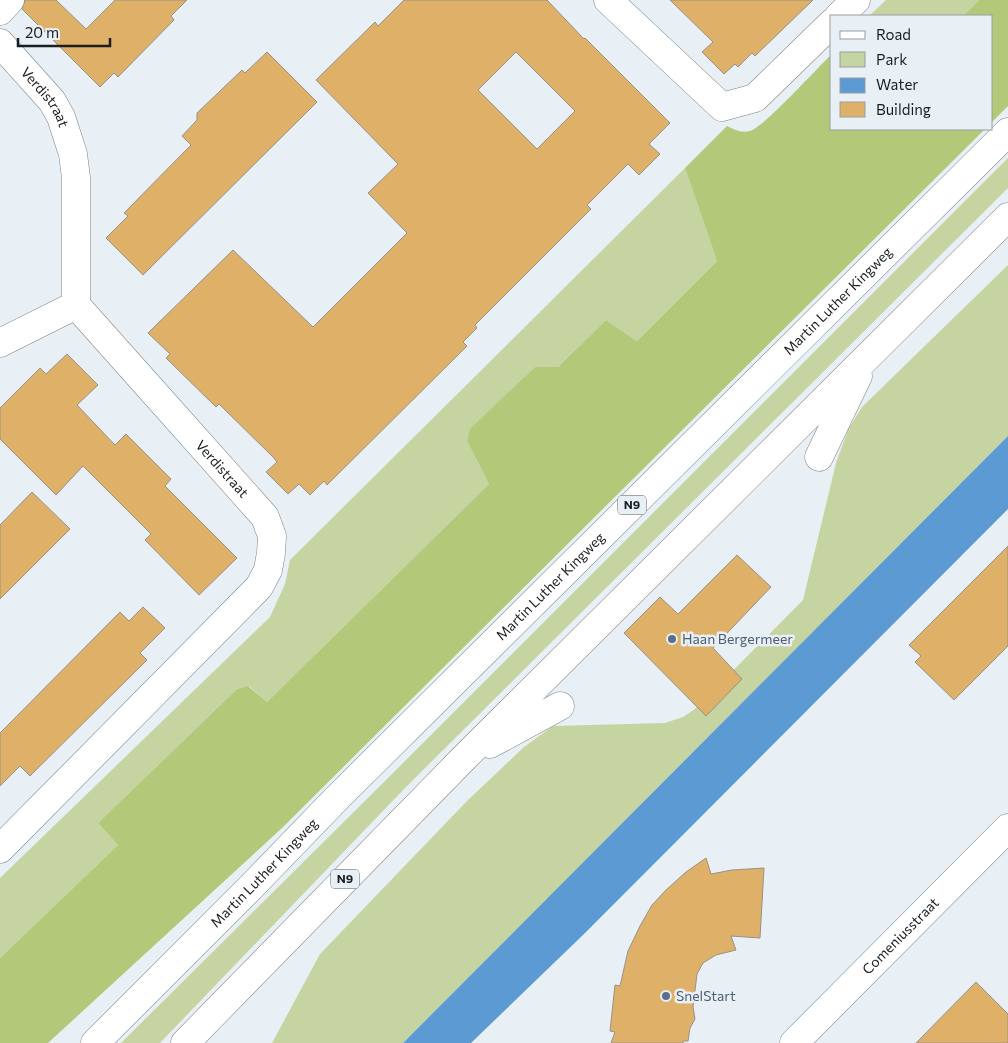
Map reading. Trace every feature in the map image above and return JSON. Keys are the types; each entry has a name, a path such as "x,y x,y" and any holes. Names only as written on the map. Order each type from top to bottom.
{"main road":[{"path":"0,11 10,0"},
{"path":"608,0 722,107 755,98 830,25"},
{"path":"840,15 856,0"},
{"name":"Verdistraat","path":"0,43 52,101 61,117 73,154 76,178 76,305 265,517 272,536 268,570 258,587 0,848"},
{"name":"Martin Luther Kingweg","path":"95,1043 337,798 1008,132"},
{"name":"N9","path":"185,1043 463,759 1008,217"},
{"path":"0,343 76,305"},
{"name":"N9","path":"819,457 867,357"},
{"name":"N9","path":"463,759 560,706"},
{"name":"Comeniusstraat","path":"794,1043 1008,828"}],"green space":[{"path":"886,0 979,0 964,15 870,15"},
{"path":"979,0 1008,0 1008,106 993,121 993,15 964,15"},
{"path":"830,56 830,130 984,130 282,828 48,1043 0,1043 0,958 118,845 98,823 237,689 248,686 267,702 489,484 467,441 470,429 535,367 558,367 606,320 637,341 717,261 685,168 727,126 744,132 750,131 778,109"},
{"path":"1008,158 1008,188 404,789 160,1043 121,1043 386,780"},
{"path":"685,168 717,261 637,341 606,320 558,367 535,367 471,429 467,441 489,484 267,702 249,686 237,689 98,823 118,845 0,958 0,878 270,617 285,584 290,560"},
{"path":"1008,265 1008,436 403,1043 272,1043 320,954 467,801 524,747 553,726 665,723 683,717 695,709 803,600 836,463 848,430 862,407"}],"water":[{"path":"1008,436 1008,509 584,934 471,1043 403,1043"}],"building":[{"path":"25,0 56,0 86,29 115,0 187,0 171,16 174,20 118,77 114,73 100,87 22,9"},
{"path":"404,0 547,0 670,123 649,144 660,154 639,175 628,164 587,205 591,209 475,325 477,328 463,342 467,346 327,485 324,481 310,495 299,484 288,494 266,472 277,462 274,458 219,404 216,407 166,358 170,354 148,333 233,250 313,327 407,233 368,193 398,164 316,80 375,22 378,26","holes":["516,52 575,111 537,149 478,90"]},
{"path":"670,0 813,0 755,56 752,53 738,67 735,64 724,74 702,52 713,42"},
{"path":"267,52 317,102 143,275 106,238 128,216 124,213 191,145 182,136 197,120 197,113 242,70 245,73"},
{"path":"67,354 98,385 77,405 115,445 126,434 171,479 165,486 237,558 199,595 145,540 151,534 83,466 56,495 0,439 0,408 40,368 46,374"},
{"path":"32,492 70,529 0,599 0,525"},
{"path":"1008,546 1008,646 954,700 915,662 921,656 909,645"},
{"path":"737,555 771,587 713,648 742,679 706,716 624,633 660,597 678,614"},
{"path":"143,607 165,628 140,653 147,660 30,776 20,766 0,786 0,733 120,612 129,621"},
{"path":"706,858 711,874 732,870 764,868 760,938 731,936 736,950 716,955 703,963 697,974 693,1007 695,1019 690,1028 688,1041 683,1041 683,1043 611,1043 615,1032 610,1031 615,985 620,986 628,951 640,926 652,905 666,890 686,872"},
{"path":"976,982 1008,1014 1008,1043 916,1043"}],"place":[{"name":"Haan Bergermeer","path":"672,639"},
{"name":"SnelStart","path":"666,996"}]}
